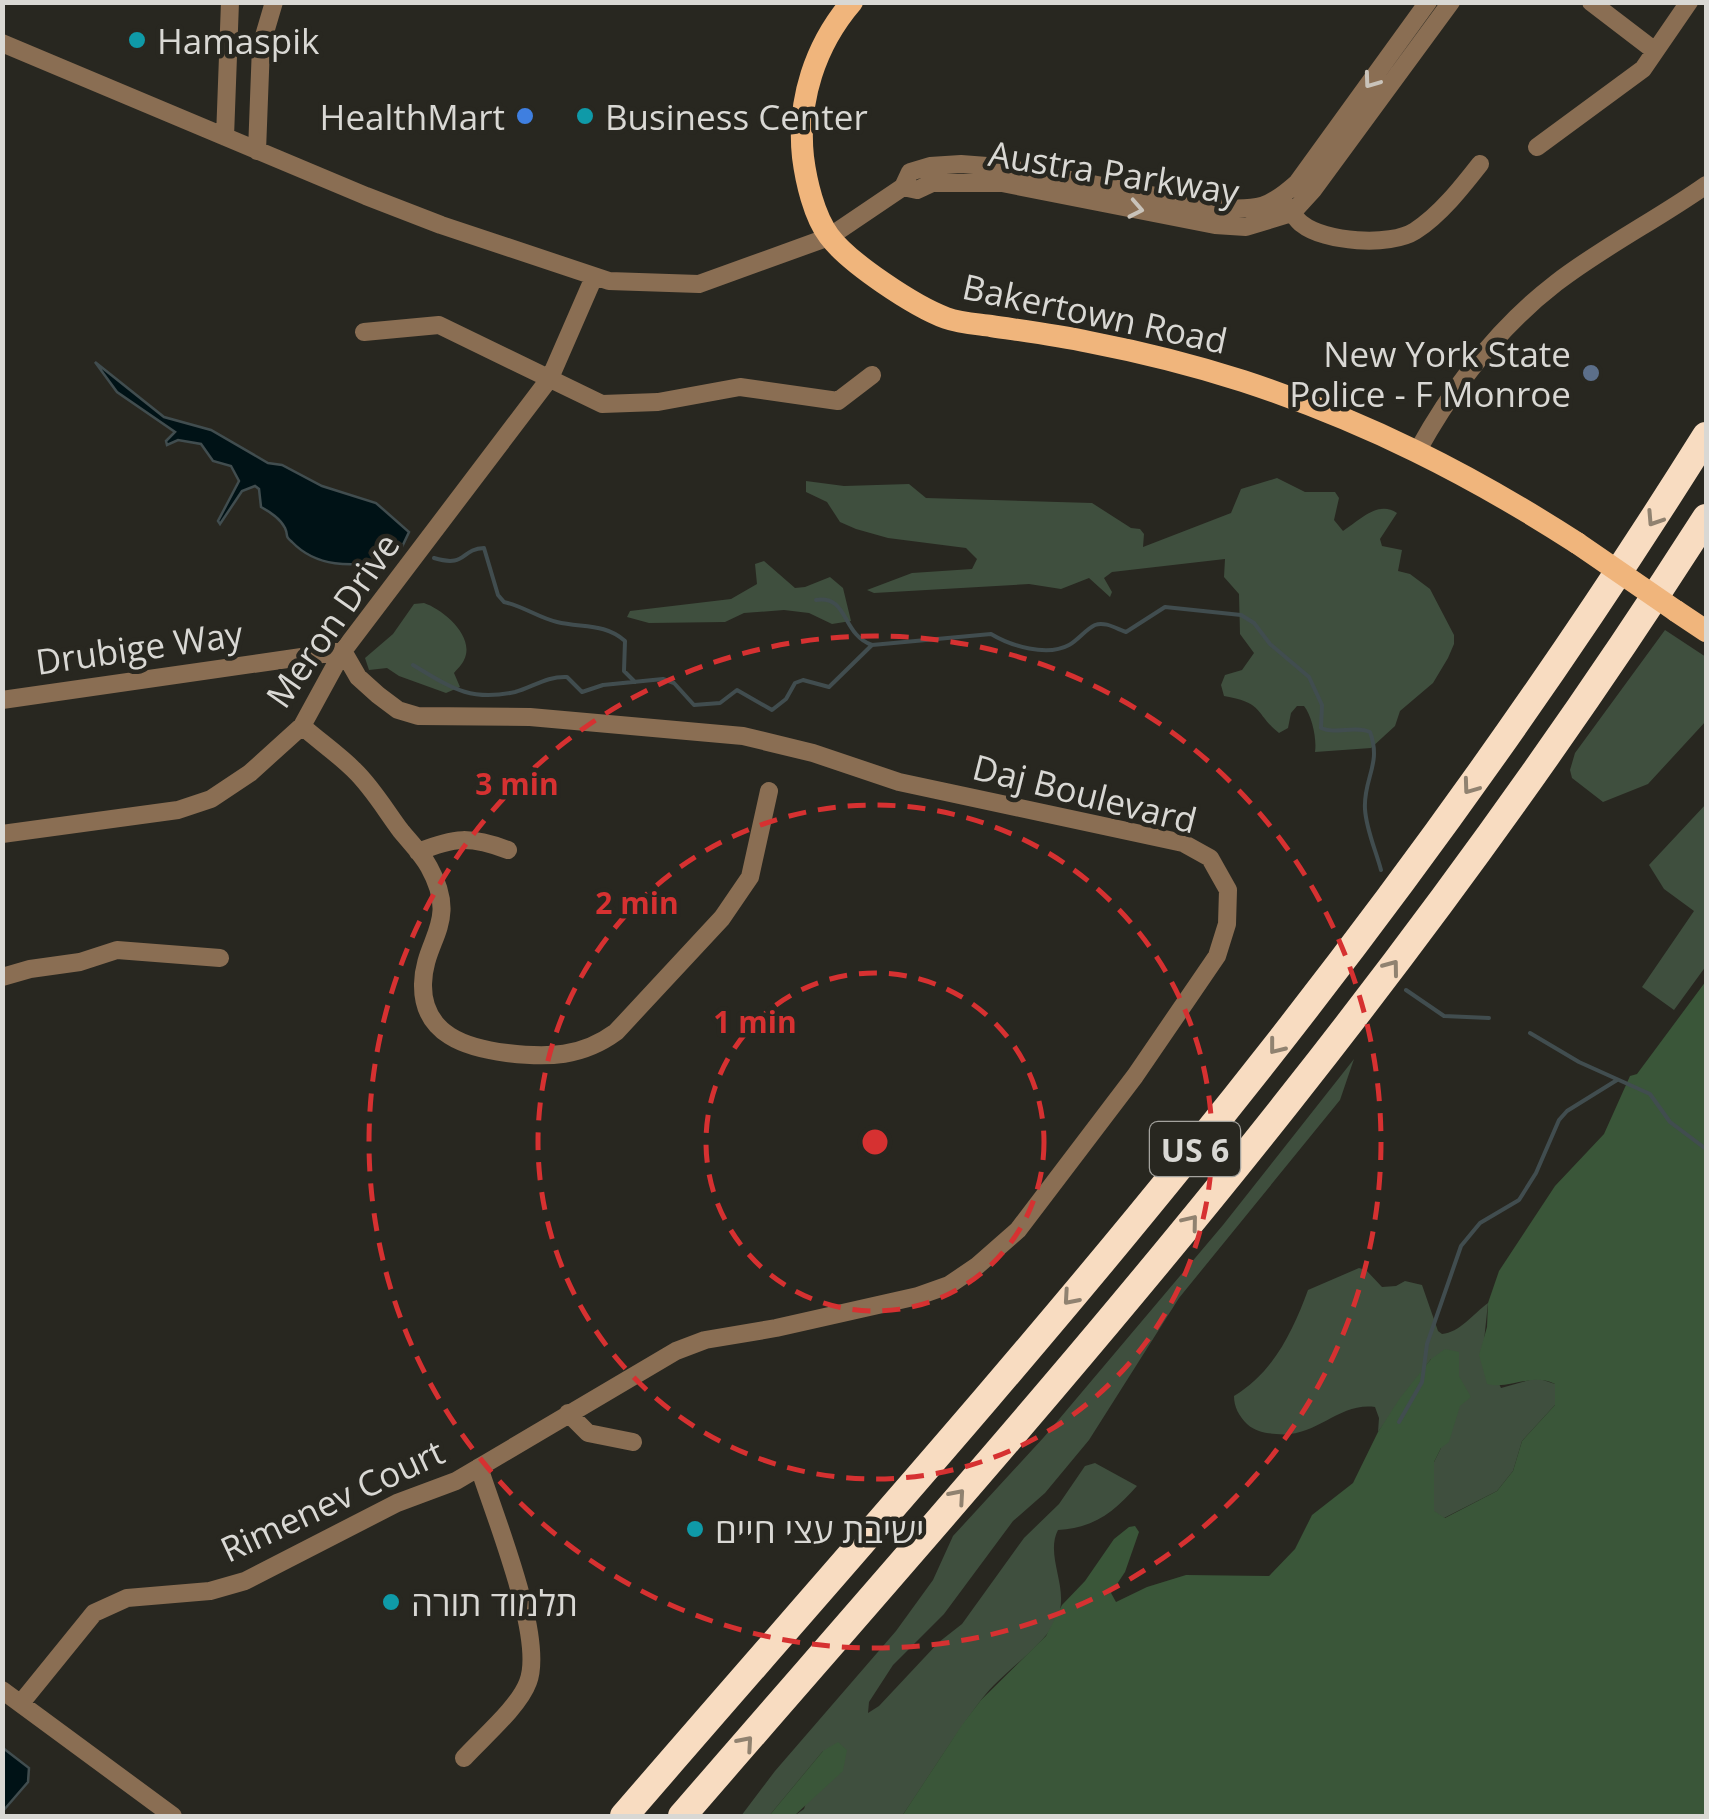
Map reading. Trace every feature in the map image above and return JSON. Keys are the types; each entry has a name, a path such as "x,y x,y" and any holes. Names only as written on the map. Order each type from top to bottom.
{"highway":[{"name":"US 6","path":"624,1816 1088,1277 1280,1041 1420,857 1542,686 1706,436"},
{"name":"US 6","path":"682,1816 1105,1325 1288,1102 1520,792 1706,518"}],"main road":[{"path":"829,237 808,182 800,123 823,44 852,2"},
{"name":"Bakertown Road","path":"829,237 895,292 949,319 1092,342 1176,362 1274,392 1418,450 1577,543 1702,628"}],"street":[{"path":"226,137 230,2"},
{"path":"257,150 261,46 274,2"},
{"name":"Austra Parkway","path":"829,237 903,187 917,190 932,183 1002,183 1215,225 1246,227 1287,205 1297,182 1428,2"},
{"path":"1450,2 1314,190 1287,205 1303,226 1346,240 1382,242 1414,232 1457,193 1480,164"},
{"path":"1592,2 1655,51"},
{"path":"1537,147 1642,69 1689,2"},
{"path":"2,42 440,225 594,277 699,284 829,237"},
{"path":"1418,450 1468,372 1534,302 1577,268 1706,185"},
{"name":"Meron Drive","path":"2,834 178,810 211,799 250,773 302,726 343,651 550,378 594,277"},
{"path":"364,332 439,325 602,404 658,402 740,387 838,401 872,375"},
{"name":"Drubige Way","path":"2,700 343,651"},
{"name":"Daj Boulevard","path":"343,651 358,677 378,695 398,710 418,716 530,717 742,736 813,753 899,782 1182,843 1210,858 1228,890 1227,924 1217,956 1185,1008 1030,1216 978,1266 948,1285 918,1296 705,1340 676,1351 568,1413"},
{"path":"302,726 357,772 429,868 442,907 440,930 423,983 425,1001 437,1026 462,1045 521,1055 566,1055 600,1044 616,1032 722,918 750,877 769,791"},
{"path":"418,852 464,838 508,850"},
{"path":"2,977 80,962 117,950 220,958"},
{"path":"568,1413 588,1433 633,1442"},
{"name":"Rimenev Court","path":"21,1704 94,1613 107,1605 127,1598 210,1591 245,1581 397,1503 456,1482 568,1413"},
{"path":"464,1758 522,1693 533,1660 530,1631 479,1467"},
{"path":"2,1690 173,1816"}],"green space":[{"path":"1277,478 1305,492 1335,492 1339,498 1334,520 1343,531 1376,510 1397,513 1380,539 1382,546 1402,550 1398,571 1410,574 1430,589 1454,635 1448,658 1433,683 1400,711 1395,726 1371,748 1315,752 1313,728 1304,706 1297,706 1288,728 1279,733 1253,706 1224,696 1221,685 1225,675 1242,670 1254,653 1240,634 1239,594 1224,577 1225,559 1112,572 1104,578 1112,592 1110,597 1089,578 1061,589 1029,584 874,593 867,590 912,573 972,569 977,559 966,548 888,538 856,529 840,522 827,502 806,492 806,481 844,486 909,484 926,498 1092,503 1131,528 1140,529 1144,534 1143,547 1231,513 1241,489"},
{"path":"764,561 795,588 830,577 843,588 851,621 832,624 809,613 784,610 744,613 725,622 649,623 627,617 630,611 731,599 757,584 755,564"},
{"path":"424,603 448,617 465,642 464,660 454,673 460,687 446,693 387,668 369,670 365,658 393,634 414,604"},
{"path":"1665,630 1706,657 1706,721 1648,784 1603,802 1572,778 1575,753"},
{"path":"1706,804 1706,966 1674,1010 1642,987 1694,911 1664,889 1649,865"},
{"path":"1706,981 1706,1816 902,1816 981,1700 1046,1636 1062,1605 1085,1581 1114,1539 1129,1527 1135,1526 1139,1532 1125,1572 1111,1593 1116,1602 1186,1575 1269,1576 1295,1549 1312,1515 1353,1483 1400,1398 1431,1359 1445,1349 1459,1352 1459,1376 1471,1397 1460,1406 1449,1442 1434,1462 1434,1511 1445,1518 1497,1491 1513,1471 1522,1441 1555,1405 1555,1384 1546,1381 1487,1384 1479,1355 1487,1327 1488,1303 1499,1271 1555,1186 1604,1134 1630,1076 1637,1074"},
{"path":"1354,1059 1340,1100 1179,1298 1089,1440 1045,1493 1013,1521 944,1614 893,1665 869,1702 868,1713 962,1624 1024,1538 1059,1504 1085,1466 1095,1463 1137,1486 1102,1517 1058,1530 1054,1551 1061,1598 1056,1621 981,1700 902,1816 794,1816 804,1809 823,1751 769,1816 741,1816 896,1631 933,1580 953,1536 1044,1437 1223,1225"},
{"path":"1359,1268 1382,1287 1405,1281 1422,1285 1442,1334 1460,1326 1488,1303 1483,1350 1501,1388 1537,1378 1555,1384 1555,1405 1522,1441 1513,1471 1497,1491 1444,1518 1434,1512 1434,1462 1441,1448 1431,1359 1378,1432 1375,1407 1350,1410 1290,1434 1254,1429 1236,1408 1234,1396 1271,1363 1296,1321 1308,1290"},
{"path":"838,1742 847,1750 843,1771 794,1816 769,1816 823,1751"}],"shaded area":[{"path":"95,362 164,417 211,430 268,463 376,503 409,532 401,549 393,550 383,562 347,564 312,557 287,537 280,521 261,507 259,489 255,486 242,491 220,524 218,521 239,481 231,466 213,461 201,444 178,440 167,445 175,432 117,392"},
{"path":"3,1748 29,1768 28,1782 3,1811"}],"waterway":[{"path":"434,558 452,561 484,548 498,595 504,602 550,620 617,635 625,641 624,671 635,682"},
{"path":"816,600 834,603 855,633 872,645"},
{"path":"413,665 472,694 515,692 560,677 567,677 582,692 603,685 663,679 674,683 694,705 720,703 737,690 772,710 786,699 795,683 803,680 829,687 872,645 991,634 1019,646 1050,650 1069,645 1099,624 1126,632 1165,607 1241,615 1309,677 1322,705 1321,728 1370,732 1374,753 1365,809 1381,870"},
{"path":"1406,990 1444,1016 1489,1018"},
{"path":"1530,1033 1579,1062 1650,1094 1670,1122 1706,1149"},
{"path":"1399,1422 1422,1382 1427,1344 1461,1246 1480,1223 1519,1200 1567,1111 1617,1080"}],"place":[{"name":"Hamaspik","path":"137,40"},
{"name":"HealthMart","path":"525,116"},
{"name":"Business Center","path":"585,116"},
{"name":"New York State Police - F Monroe","path":"1591,373"},
{"name":"ישיבת עצי חיים","path":"695,1529"},
{"name":"תלמוד תורה","path":"391,1602"}]}
